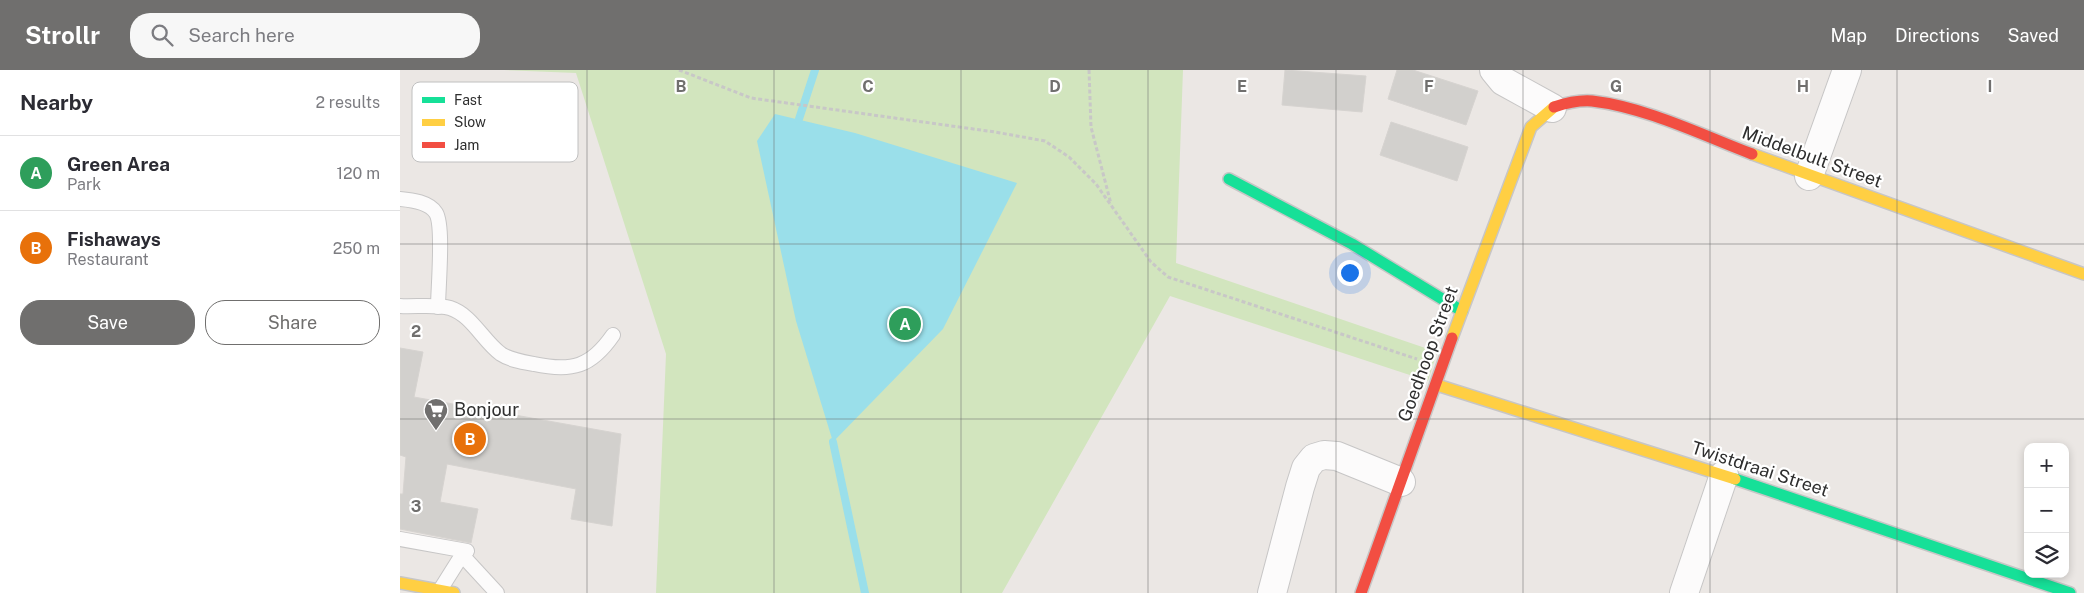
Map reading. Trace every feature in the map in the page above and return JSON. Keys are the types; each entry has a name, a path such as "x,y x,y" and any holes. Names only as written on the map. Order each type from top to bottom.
{"street":[{"path":"1494,70 1503,80 1552,108"},
{"path":"1809,176 1846,70"},
{"name":"Middelbult Street","path":"1552,108 1567,104 1590,102 1624,108 1674,124 1809,176 2084,274"},
{"name":"Goedhoop Street","path":"1361,593 1462,311 1531,127 1552,108"},
{"path":"1229,179 1352,244 1462,311"},
{"name":"Twistdraai Street","path":"1437,385 1724,475 2070,593"},
{"path":"1272,593 1300,487 1306,468 1314,458 1324,455 1337,456 1401,482"},
{"path":"1684,593 1724,475"},
{"path":"400,583 454,593"}],"lane":[{"path":"400,199 427,204 436,213 440,228 438,307"},
{"path":"400,306 450,308 469,320 484,338 503,355 521,362 556,369 583,364 601,352 612,335"},
{"path":"400,539 467,551"},
{"path":"441,591 462,555 497,593"}],"path":[{"path":"679,70 751,98 995,132 1045,141 1069,157 1096,184 1151,262 1168,277 1442,368"},
{"path":"1090,70 1091,127 1112,207"}],"green space":[{"path":"504,70 1183,70 1176,263 1437,352 1428,381 1170,296 1002,593 656,593 666,354 576,73"}],"water":[{"path":"775,114 855,133 1017,183 943,329 833,442 796,321 757,141"}],"building":[{"path":"1285,70 1366,76 1362,112 1282,105"},
{"path":"1397,70 1413,70 1478,91 1466,125 1388,99"},
{"path":"1391,122 1468,147 1457,181 1380,155"},
{"path":"400,348 423,352 414,397 621,434 612,526 571,519 576,489 447,464 440,502 478,509 471,543 400,529 400,494 403,494 406,457 400,455"}],"waterway":[{"path":"799,119 815,70"},
{"path":"833,442 865,593"}],"traffic: fast":[{"path":"1229,179 1352,244 1462,311"},
{"path":"1735,479 2070,593"}],"traffic: slow":[{"path":"1452,338 1531,127 1554,107"},
{"path":"1752,154 2084,274"},
{"path":"1437,385 1735,479"},
{"path":"400,583 454,593"}],"traffic: jam":[{"path":"1554,107 1582,101 1612,104 1653,115 1752,154"},
{"path":"1361,593 1452,338"}],"place":[{"name":"Green Area","path":"905,324"},
{"name":"Bonjour","path":"436,431"},
{"name":"Fishaways","path":"470,439"}]}
